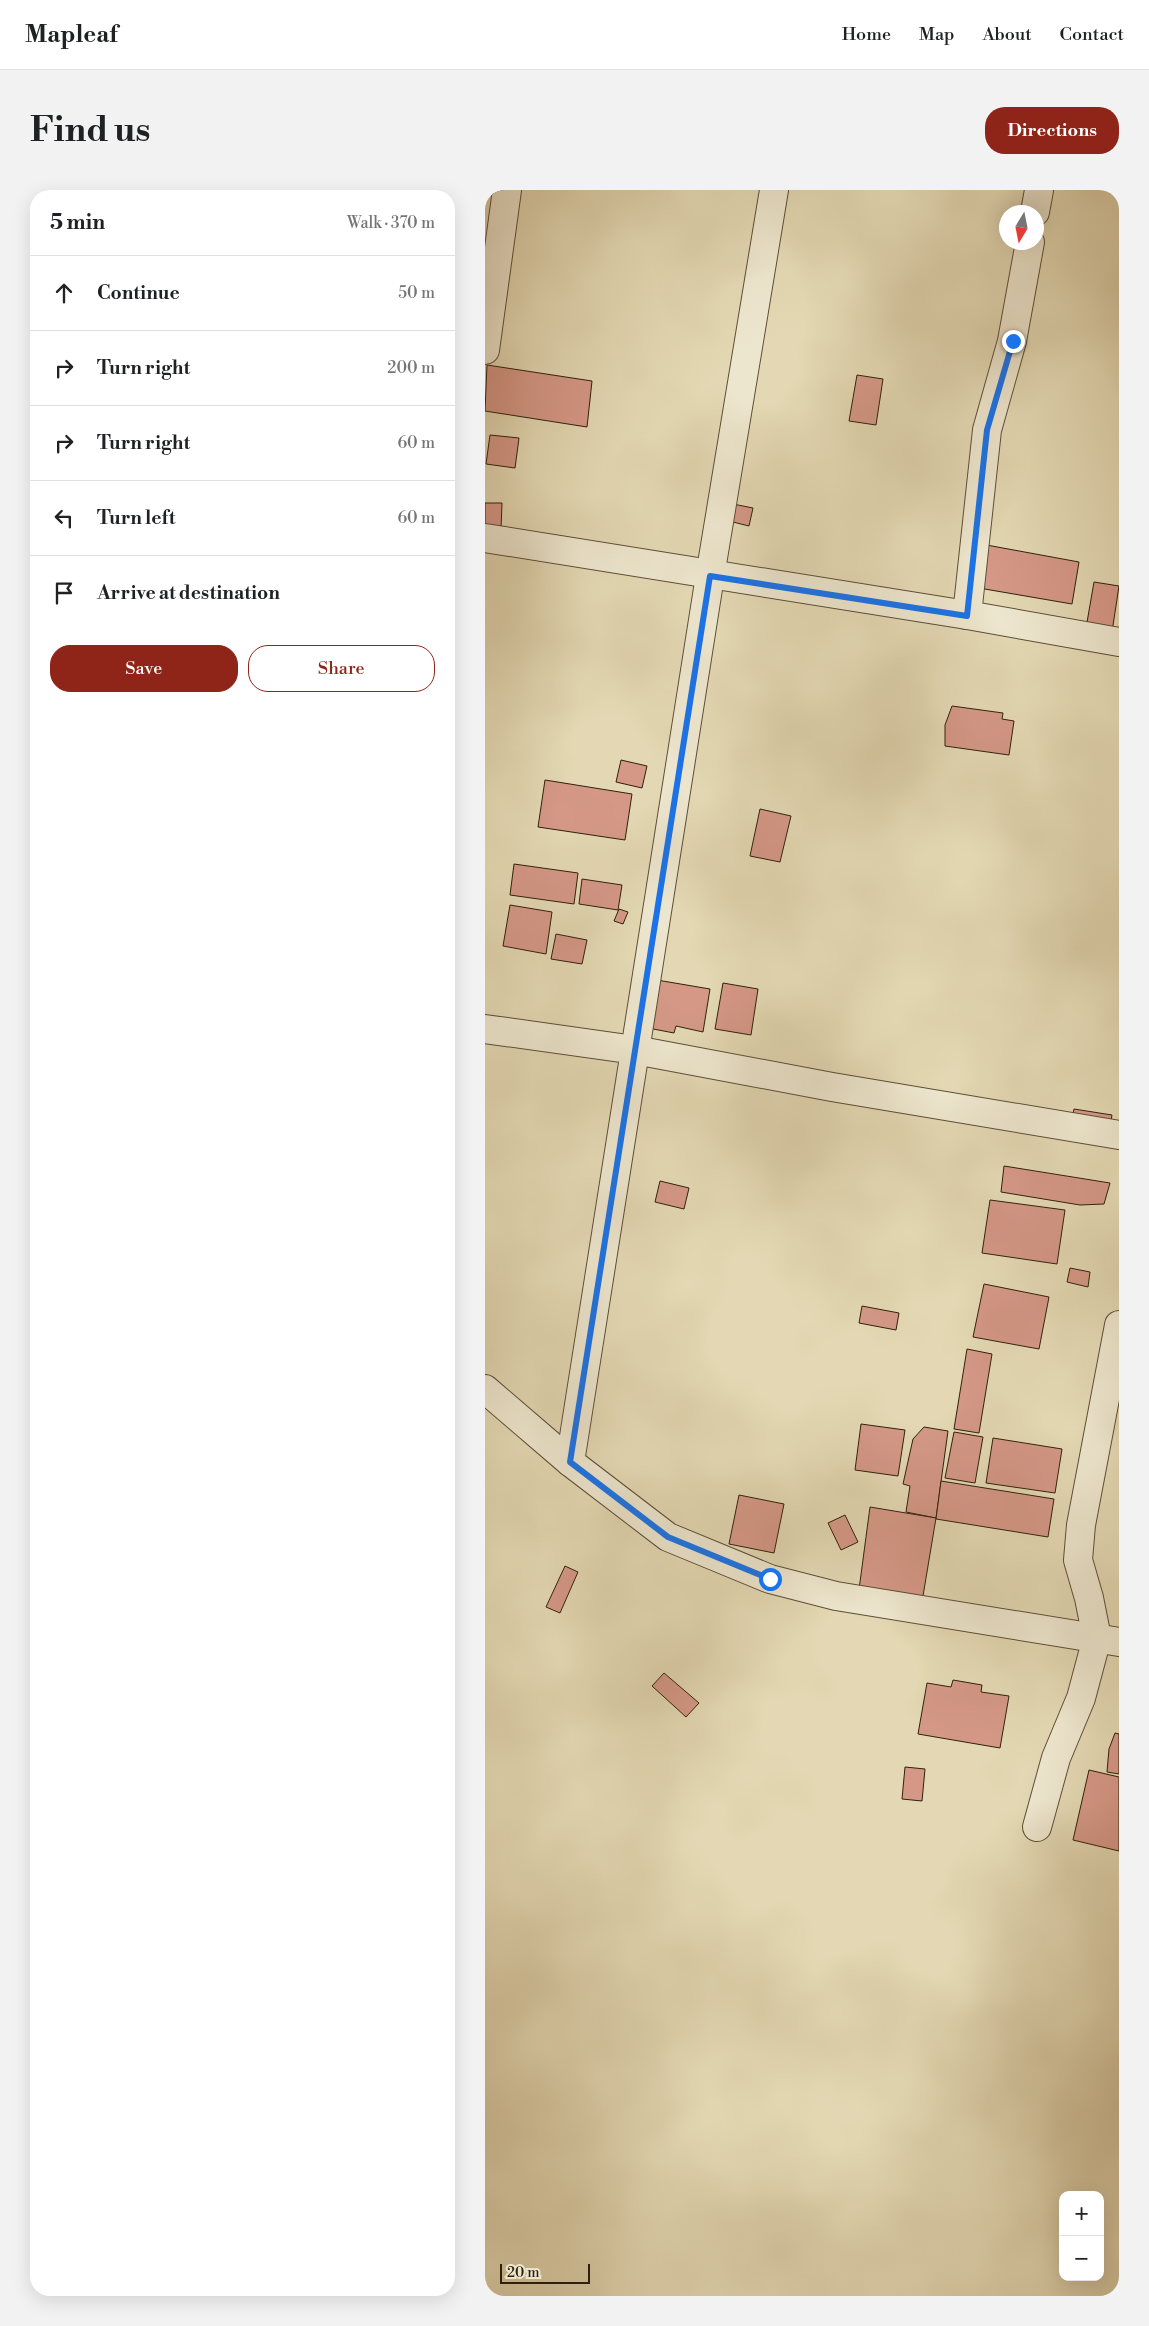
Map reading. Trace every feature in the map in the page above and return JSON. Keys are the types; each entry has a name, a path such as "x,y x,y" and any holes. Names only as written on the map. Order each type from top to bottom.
{"street":[{"path":"485,350 507,190"},
{"path":"570,1462 710,576 774,190"},
{"path":"1036,205 1039,190"},
{"path":"967,616 987,430 1013,341 1029,250"},
{"path":"485,538 1119,642"},
{"path":"485,1029 635,1050 823,1085 1119,1135"},
{"path":"1037,1827 1056,1758 1108,1640 1089,1598 1078,1560 1081,1525 1119,1325"},
{"path":"485,1389 570,1462 668,1537 770,1579 836,1596 1108,1640"}],"building":[{"path":"487,365 592,381 587,427 485,411"},
{"path":"857,375 883,379 876,425 849,421"},
{"path":"490,435 519,438 515,468 486,464"},
{"path":"485,503 502,503 501,529 485,528"},
{"path":"733,504 753,508 749,526 729,521"},
{"path":"981,544 1079,562 1072,604 973,587"},
{"path":"1094,582 1119,586 1112,632 1086,628"},
{"path":"952,706 1003,713 1002,719 1014,721 1009,755 945,746 945,725"},
{"path":"621,760 647,766 642,788 616,782"},
{"path":"545,780 632,794 625,840 538,827"},
{"path":"760,809 791,816 780,862 750,856"},
{"path":"514,864 578,873 574,904 510,895"},
{"path":"582,879 622,885 618,910 579,904"},
{"path":"510,905 552,912 546,954 503,946"},
{"path":"619,909 628,912 623,924 614,921"},
{"path":"556,934 587,940 582,964 551,959"},
{"path":"651,979 710,989 703,1032 676,1026 674,1033 643,1027"},
{"path":"723,983 758,989 751,1035 715,1029"},
{"path":"1074,1109 1112,1115 1109,1134 1070,1127"},
{"path":"1004,1166 1110,1183 1104,1204 1080,1205 1001,1192"},
{"path":"660,1181 689,1188 684,1209 655,1202"},
{"path":"990,1200 1065,1210 1057,1264 982,1253"},
{"path":"1070,1268 1090,1272 1088,1287 1067,1282"},
{"path":"984,1284 1049,1297 1039,1349 973,1337"},
{"path":"862,1306 899,1313 896,1330 859,1323"},
{"path":"967,1349 992,1354 979,1433 954,1429"},
{"path":"861,1424 905,1430 898,1476 855,1470"},
{"path":"924,1427 948,1431 936,1518 906,1512 910,1486 903,1484 913,1439"},
{"path":"954,1432 983,1437 975,1483 945,1478"},
{"path":"993,1438 1062,1449 1055,1493 986,1483"},
{"path":"941,1481 1054,1499 1048,1537 936,1519"},
{"path":"739,1495 784,1504 774,1553 729,1544"},
{"path":"870,1507 936,1518 921,1608 858,1597"},
{"path":"845,1515 858,1542 841,1550 828,1523"},
{"path":"565,1566 578,1572 560,1613 546,1607"},
{"path":"664,1673 699,1703 686,1717 652,1686"},
{"path":"953,1680 982,1685 981,1692 1009,1696 1000,1748 918,1734 927,1683 951,1687"},
{"path":"1115,1733 1119,1734 1119,1774 1107,1772 1109,1749"},
{"path":"905,1767 925,1769 922,1801 902,1799"},
{"path":"1089,1770 1119,1777 1119,1851 1073,1840"}],"route":[{"path":"770,1579 668,1537 570,1462 710,576 967,616 987,430 996,393 1013,341"}]}
